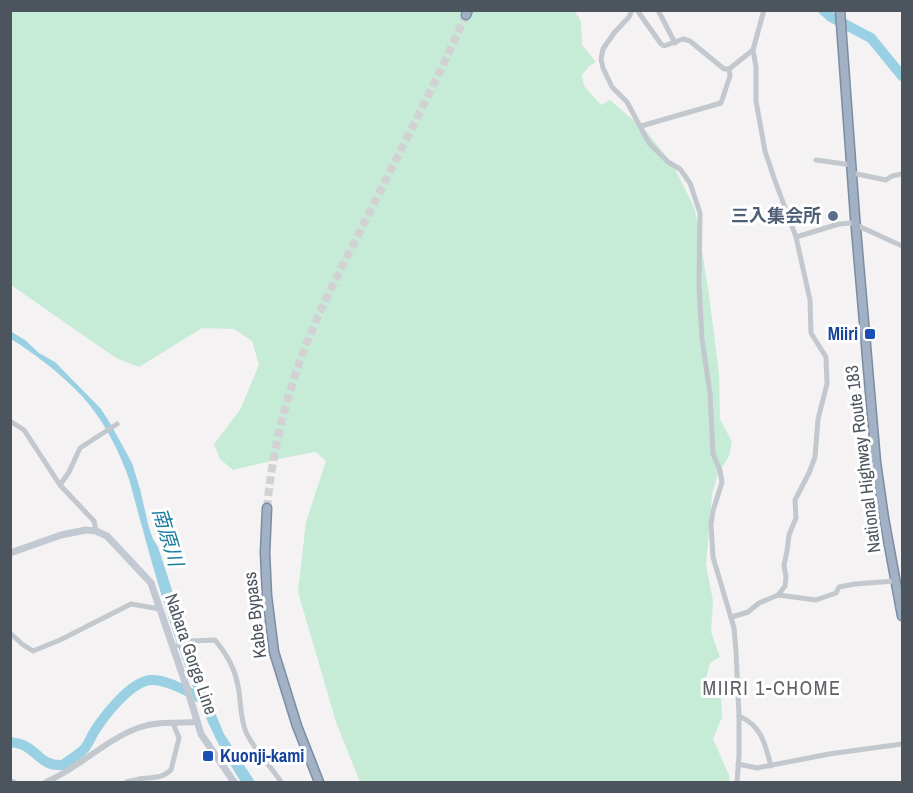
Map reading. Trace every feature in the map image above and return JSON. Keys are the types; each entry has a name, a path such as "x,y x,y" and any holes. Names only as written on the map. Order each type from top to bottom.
{"highway":[{"name":"National Highway Route 183","path":"841,18 876,462 903,616"},
{"name":"Kabe Bypass","path":"267,508 265,553 267,596 274,652 297,726 319,783"}],"main road":[{"path":"10,553 61,535 86,530 96,531"},
{"name":"Nabara Gorge Line","path":"96,531 106,536 151,583 175,646 201,734 233,782"}],"street":[{"path":"632,10 603,49 601,59 612,87 627,102 649,143 668,162 680,169 690,183 700,213 699,285 702,339 710,393 713,454 722,482 711,524 713,557 732,617 736,651 737,783"},
{"path":"637,10 661,44 664,46 683,39 690,41 724,69 729,69 753,50"},
{"path":"658,10 675,43"},
{"path":"732,617 748,612 759,603 778,595 785,586 784,564 789,535 796,518 795,500 815,457 818,419 827,384 826,357 811,333 810,300 796,237 765,151 756,101 756,67 753,50 764,10"},
{"path":"641,126 721,103 730,76 729,69"},
{"path":"816,160 886,180 903,174"},
{"path":"796,237 839,224 852,223 903,246"},
{"path":"10,421 24,430 60,485 94,521 96,531"},
{"path":"60,485 80,448 117,424"},
{"path":"778,595 816,600 836,593 839,587 897,577"},
{"path":"10,633 33,651 131,604 160,609"},
{"path":"175,646 190,641 215,640 225,652 237,679 246,732 281,783"},
{"path":"738,716 752,723 760,733 765,742 771,766"},
{"path":"46,783 124,734 140,727 156,723 198,722"},
{"path":"126,783 147,777 161,777 171,770 179,738 173,723"},
{"path":"738,764 757,768 829,754 903,744"}],"green space":[{"path":"10,11 575,11 581,22 582,45 596,62 589,66 582,75 584,86 601,105 610,100 645,130 673,165 694,207 698,225 719,374 720,419 732,442 729,456 718,474 712,494 706,565 713,601 711,632 720,657 710,663 705,683 721,698 722,717 713,739 730,782 360,782 336,722 298,592 306,522 326,461 316,452 233,470 220,459 214,444 240,410 259,365 252,341 234,329 202,328 139,367 116,358 11,285"}],"water":[{"path":"10,331 55,362 101,409 132,463 149,528 158,547 172,590 180,629 224,734 255,782 241,782 216,739 202,708 166,611 129,479 109,434 96,413 80,394 47,364 11,339"}],"waterway":[{"path":"823,10 831,17 871,38 902,76"},
{"path":"10,742 25,746 50,764 63,765 85,748 98,725 119,700 143,682 151,680 164,682 207,701"}],"tunnel":[{"path":"267,508 280,427 294,379 315,323 466,15"}],"place":[{"name":"三入集会所","path":"833,216"},
{"name":"Miiri","path":"870,334"},
{"name":"Kuonji-kami","path":"208,756"}],"district":[{"name":"MIIRI 1-CHOME","path":"772,688"}],"water label":[{"name":"南原川","path":"168,537"}]}
